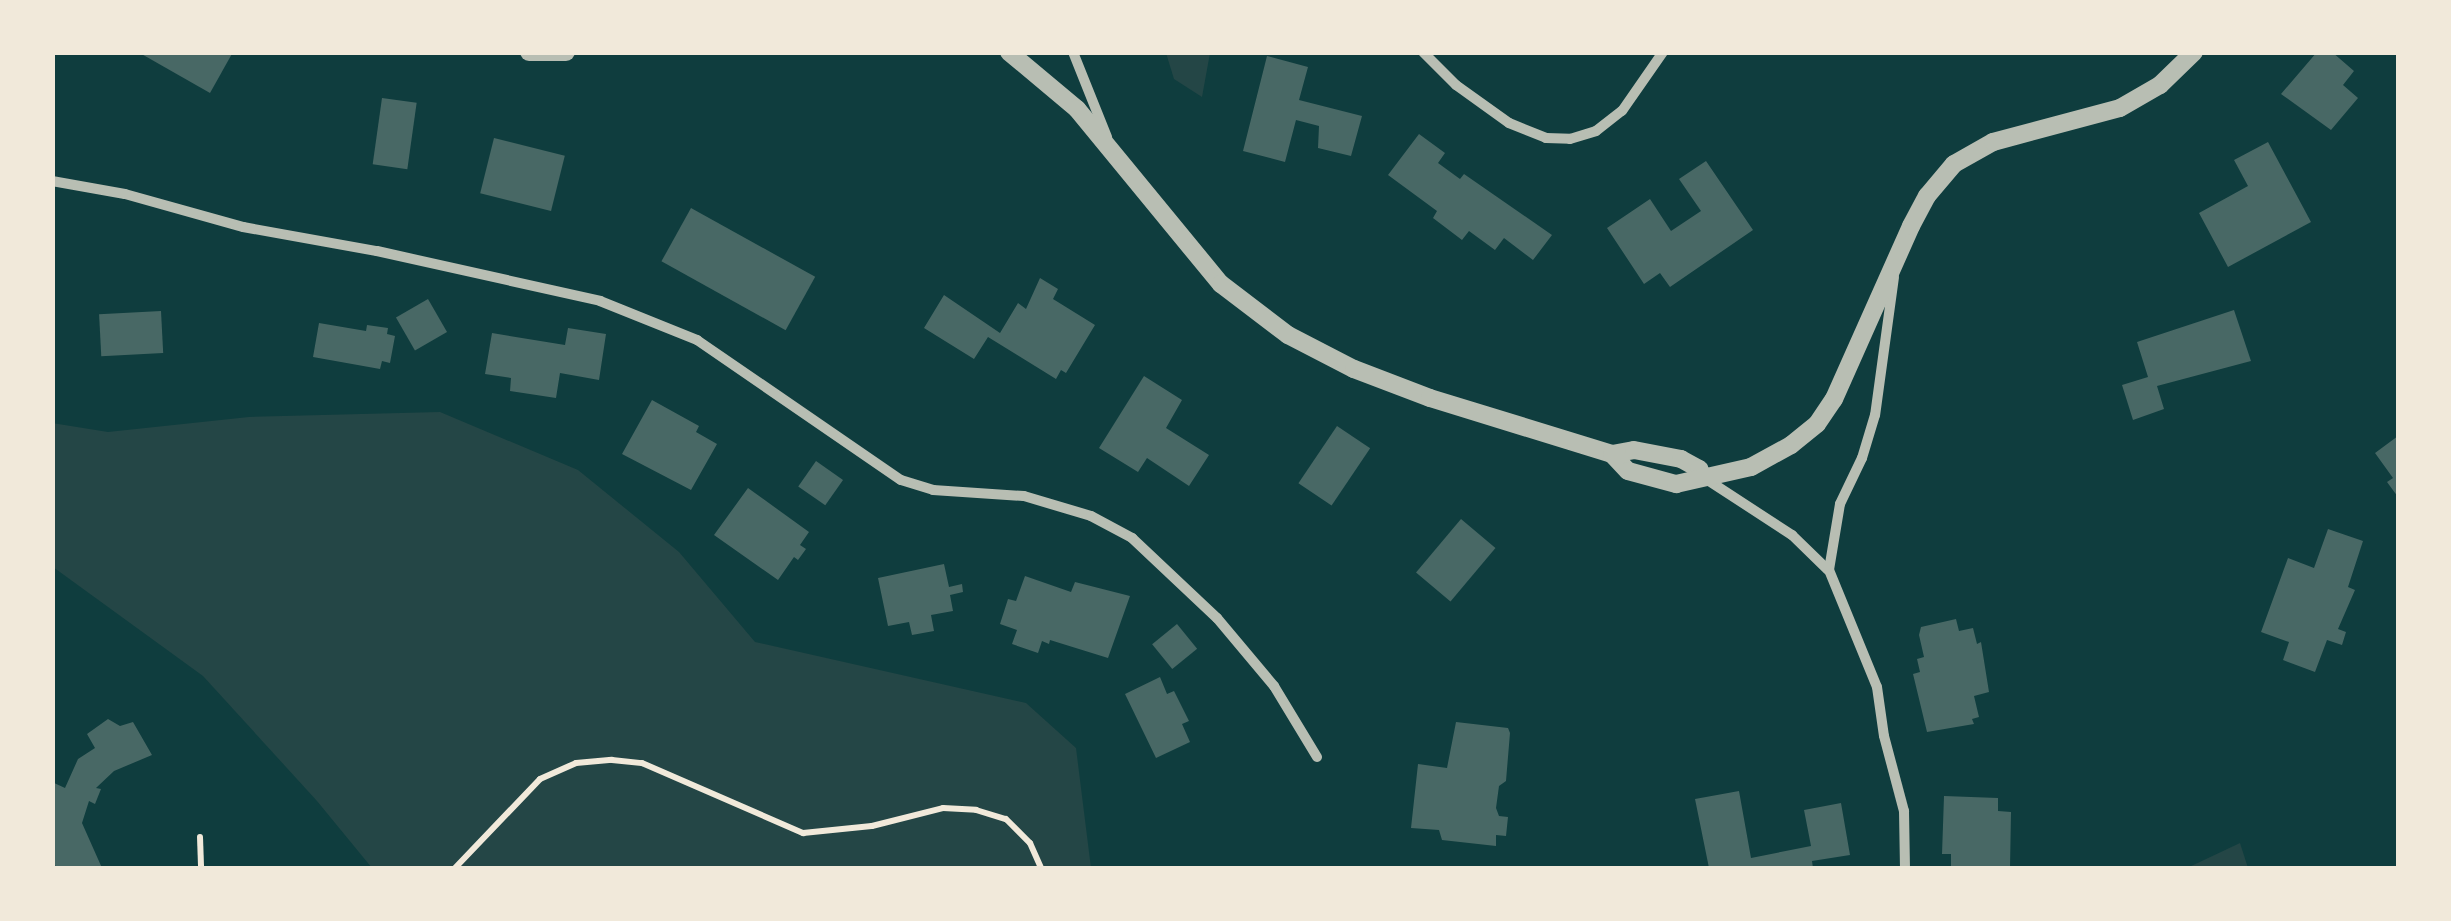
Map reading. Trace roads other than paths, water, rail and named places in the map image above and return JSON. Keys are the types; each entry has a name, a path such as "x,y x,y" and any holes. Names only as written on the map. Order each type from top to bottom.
{"street":[{"path":"529,52 566,52"},
{"path":"1009,52 1058,90 1213,276 1288,335 1401,388 1612,454 1634,450 1681,459 1792,535 1829,570 1877,687 1884,736 1904,811 1905,868"},
{"path":"1073,52 1116,156"},
{"path":"1423,52 1456,85 1509,123 1546,138 1570,139 1596,131 1622,111 1663,52"},
{"path":"1612,454 1628,471 1664,484 1686,483 1764,462 1804,435 1826,413 1926,196 1954,164 1993,142 2120,108 2160,85 2194,52"},
{"path":"52,181 125,194 243,228 589,297 697,340 900,480 933,490 1024,496 1091,516 1132,538 1206,607 1274,686 1317,757"},
{"path":"1829,570 1840,504 1873,426 1897,256"}]}
